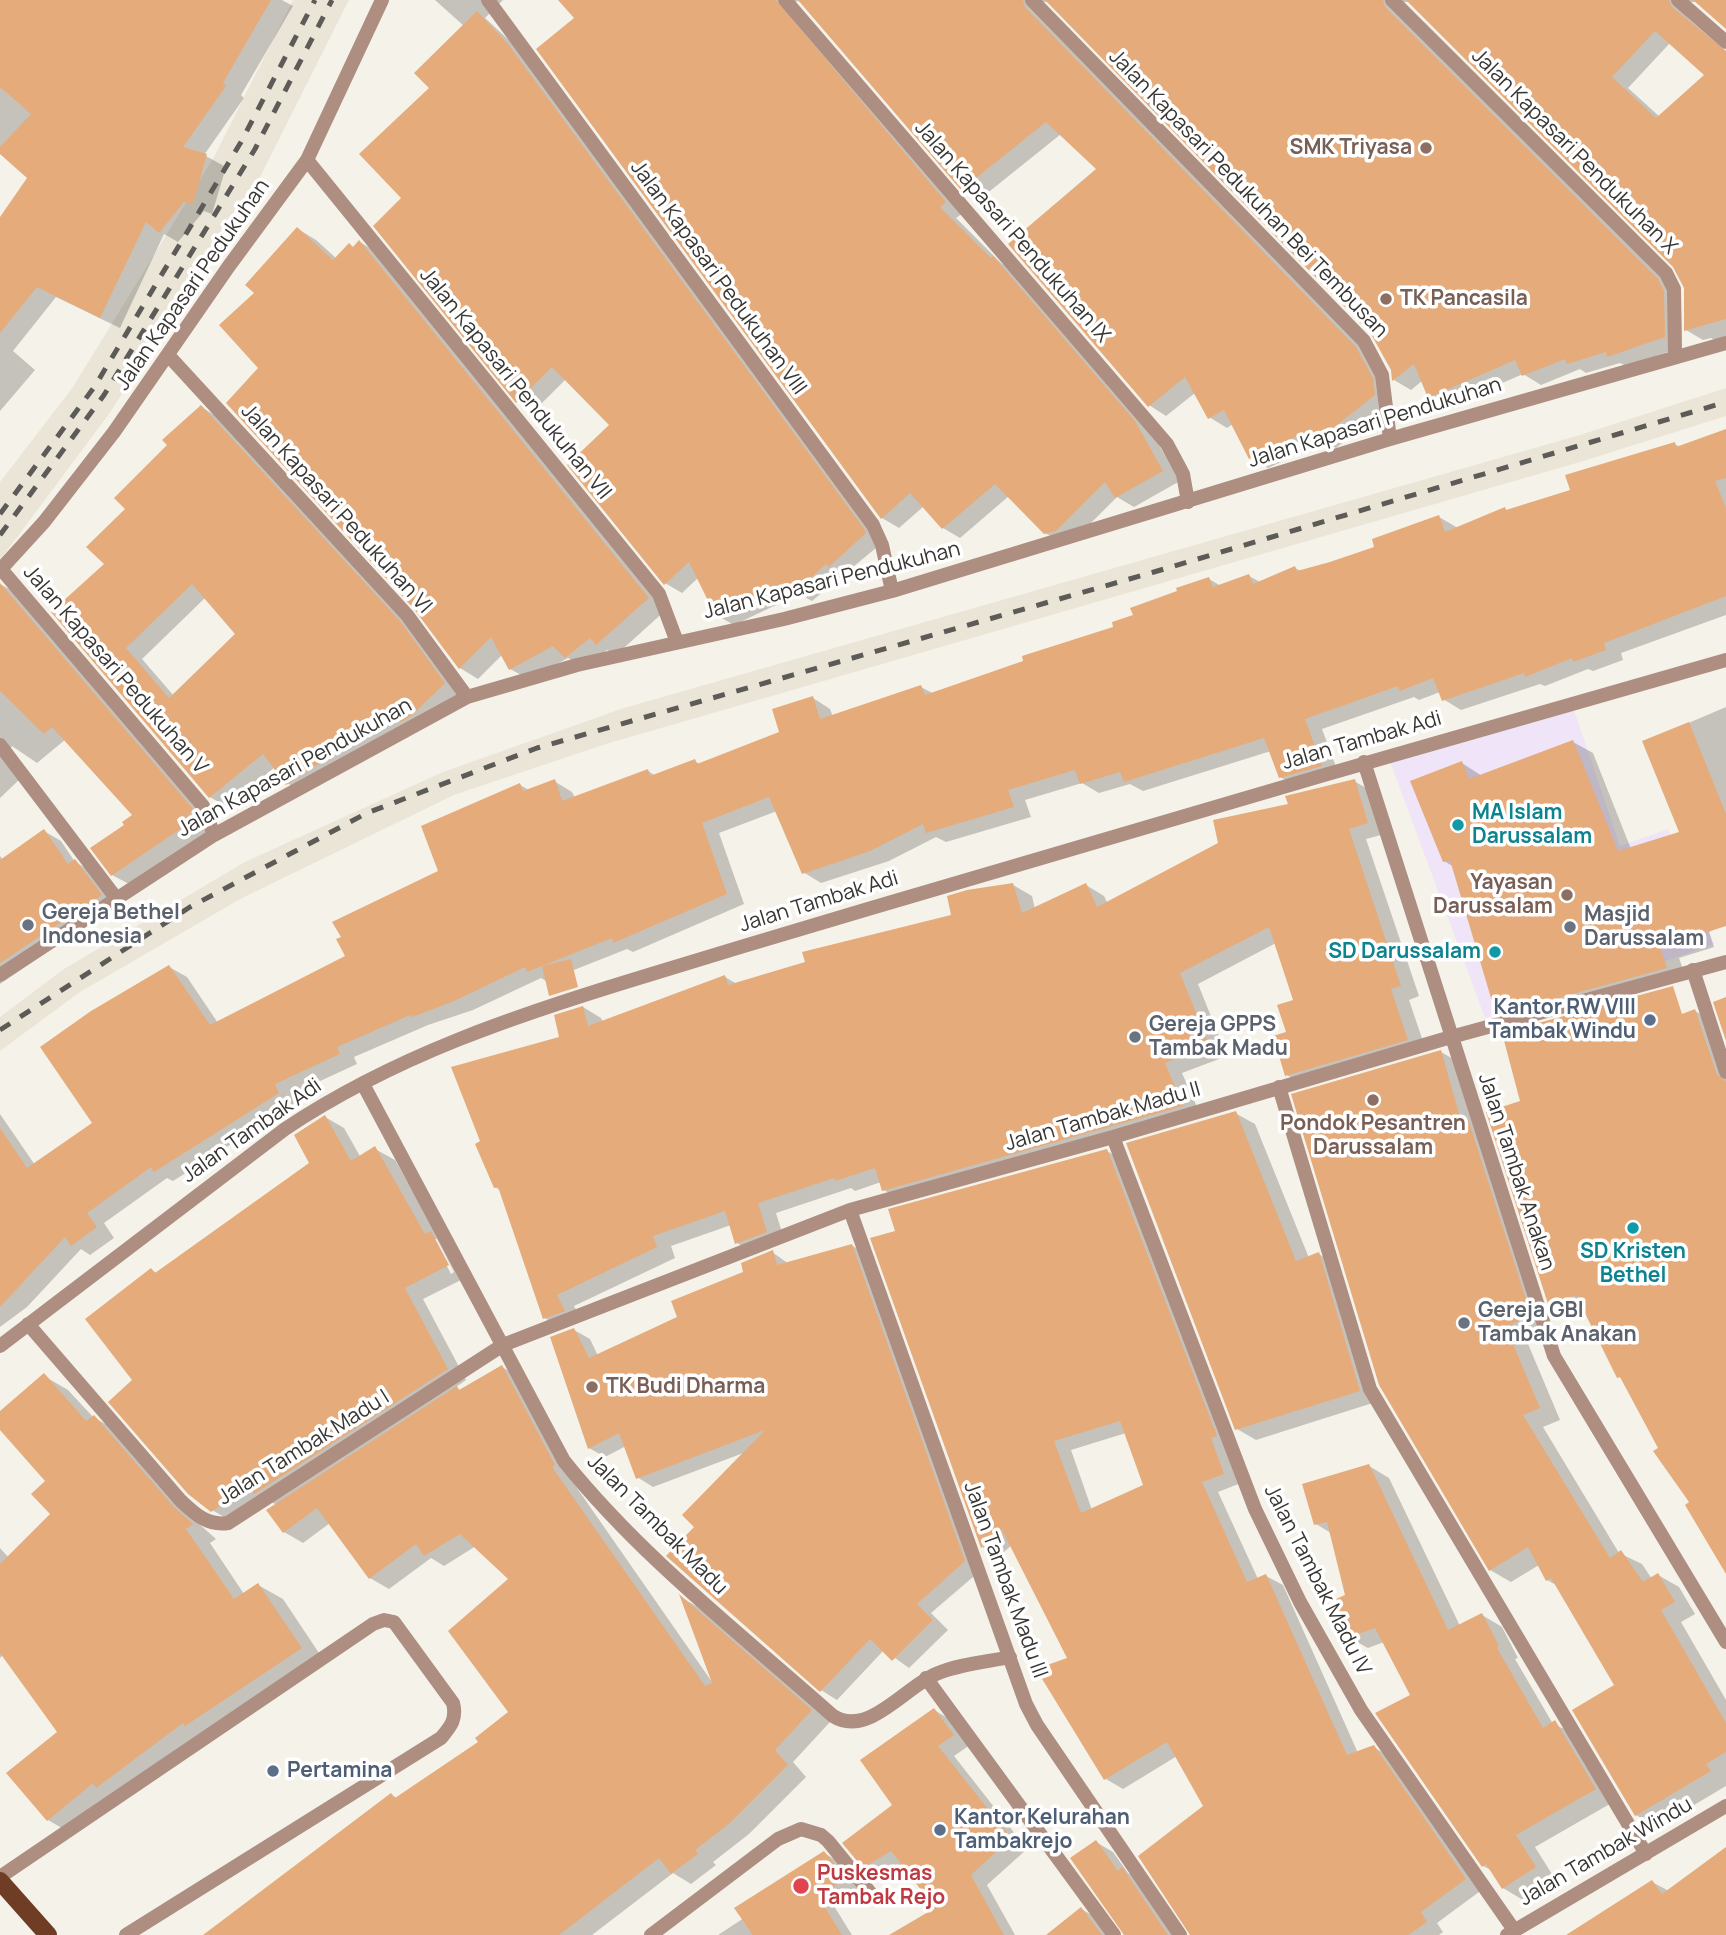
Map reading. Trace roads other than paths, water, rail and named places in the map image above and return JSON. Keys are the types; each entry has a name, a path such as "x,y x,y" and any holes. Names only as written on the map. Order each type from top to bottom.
{"main road":[{"path":"0,1879 48,1935"}],"street":[{"name":"Jalan Kapasari Pedukuhan","path":"0,569 44,522 106,442 307,160 382,0"},
{"name":"Jalan Kapasari Pedukuhan VIII","path":"488,0 873,525 882,545 892,591"},
{"name":"Jalan Kapasari Pendukuhan IX","path":"785,0 1167,444 1183,474 1188,502"},
{"name":"Jalan Kapasari Pedukuhan Bei Tembusan","path":"1032,0 1364,341 1382,375 1391,439"},
{"name":"Jalan Kapasari Pendukuhan X","path":"1392,0 1666,273 1674,289 1675,357"},
{"path":"1678,0 1726,40"},
{"name":"Jalan Kapasari Pendukuhan VII","path":"307,160 659,594 677,642"},
{"name":"Jalan Kapasari Pendukuhan","path":"0,975 214,835 467,697 577,665 784,619 892,591 1391,439 1726,343"},
{"name":"Jalan Kapasari Pedukuhan VI","path":"168,355 399,605 467,697"},
{"name":"Jalan Kapasari Pedukuhan V","path":"0,569 204,806 214,835"},
{"name":"Jalan Tambak Adi","path":"0,1346 248,1155 322,1104 452,1040 516,1015 1364,762 1726,660"},
{"path":"0,745 116,898"},
{"name":"Jalan Tambak Anakan","path":"1364,762 1554,1356 1726,1642"},
{"name":"Jalan Tambak Madu II","path":"503,1345 850,1210 1113,1137 1451,1037 1726,962"},
{"path":"1693,970 1726,1072"},
{"name":"Jalan Tambak Madu","path":"363,1084 564,1461 575,1476 677,1578 833,1716 846,1723 863,1721 926,1678 946,1670 1010,1657"},
{"path":"1279,1087 1370,1389 1646,1854"},
{"name":"Jalan Tambak Madu IV","path":"1113,1137 1255,1509 1300,1602 1361,1710 1510,1933"},
{"name":"Jalan Tambak Madu III","path":"850,1210 1010,1657 1037,1725 1180,1935"},
{"name":"Jalan Tambak Madu I","path":"28,1324 181,1501 204,1520 219,1524 239,1517 503,1345"},
{"path":"0,1879 373,1624 384,1619 394,1622 453,1703 455,1717 448,1730 429,1745 126,1935"},
{"path":"926,1678 1114,1935"},
{"name":"Jalan Tambak Windu","path":"1510,1933 1726,1807"},
{"path":"651,1935 778,1839 801,1829 821,1835 828,1841 876,1900"}],"railway":[{"path":"0,514 95,386 241,142 315,0"},
{"path":"0,535 104,395 255,149 332,0"},
{"path":"0,1030 190,907 367,813 537,748 1154,572 1726,402"}],"place":[{"name":"SMK Triyasa","path":"1426,148"},
{"name":"TK Pancasila","path":"1386,299"},
{"name":"MA Islam Darussalam","path":"1458,825"},
{"name":"Yayasan Darussalam","path":"1567,895"},
{"name":"Gereja Bethel Indonesia","path":"28,925"},
{"name":"Masjid Darussalam","path":"1570,927"},
{"name":"SD Darussalam","path":"1495,952"},
{"name":"Kantor RW VIII Tambak Windu","path":"1650,1020"},
{"name":"Gereja GPPS Tambak Madu","path":"1135,1037"},
{"name":"Pondok Pesantren Darussalam","path":"1373,1100"},
{"name":"SD Kristen Bethel","path":"1633,1228"},
{"name":"Gereja GBI Tambak Anakan","path":"1464,1323"},
{"name":"TK Budi Dharma","path":"592,1387"},
{"name":"Pertamina","path":"273,1771"},
{"name":"Kantor Kelurahan Tambakrejo","path":"940,1830"},
{"name":"Puskesmas Tambak Rejo","path":"801,1886"}]}
